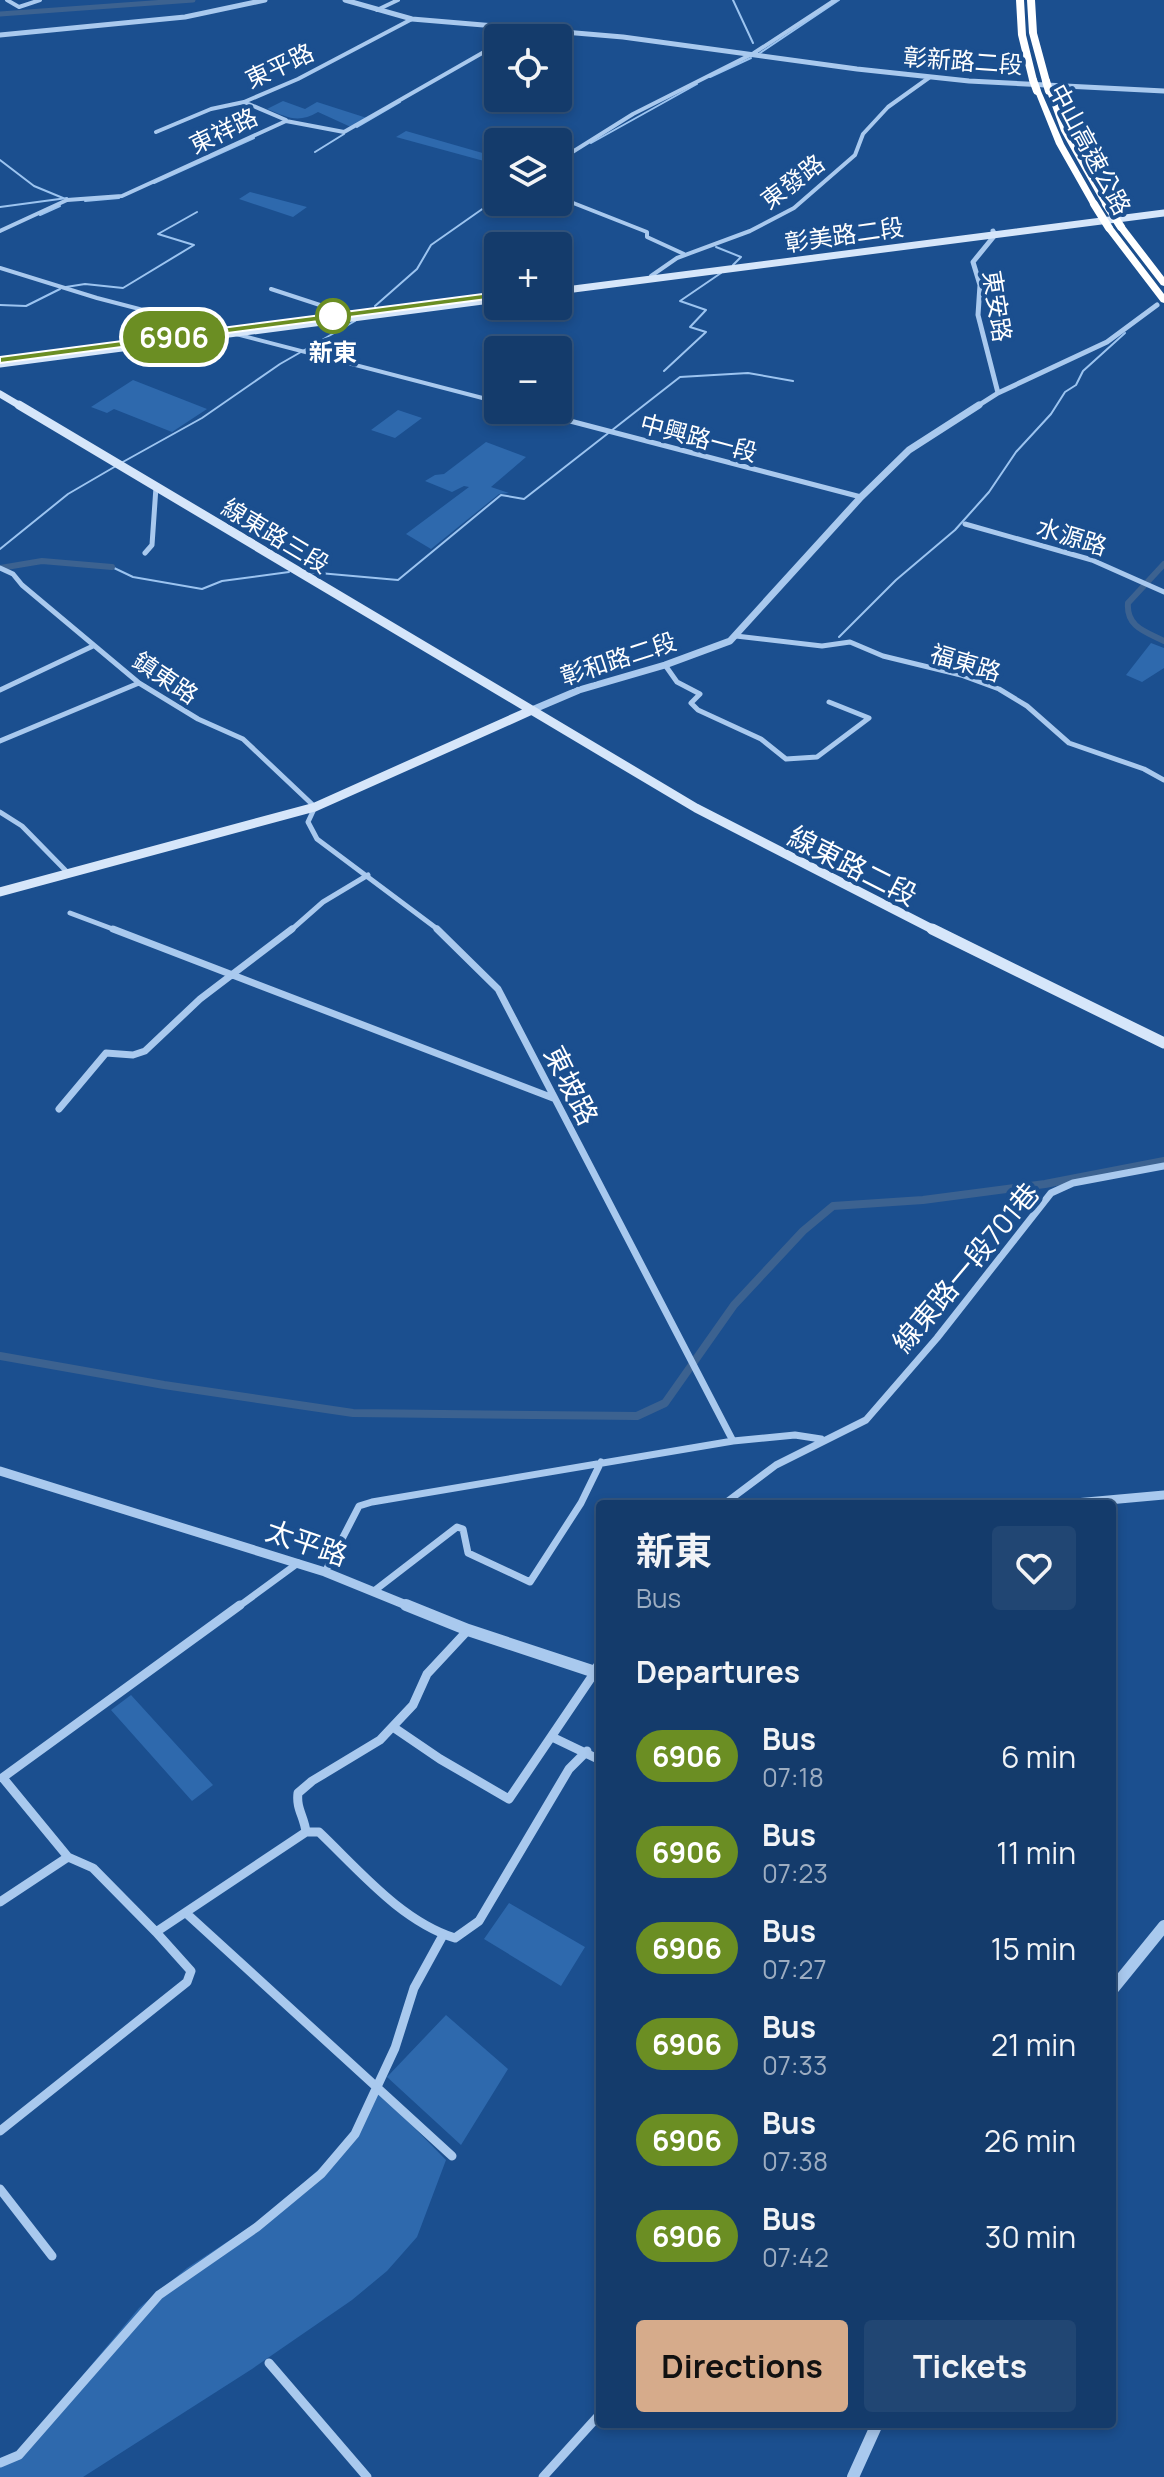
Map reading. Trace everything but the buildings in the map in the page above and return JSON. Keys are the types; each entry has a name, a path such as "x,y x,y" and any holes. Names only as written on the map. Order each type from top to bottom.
{"highway":[{"name":"中山高速公路","path":"1020,0 1022,35 1033,80 1060,144 1109,228 1161,302"},
{"name":"中山高速公路","path":"1031,0 1033,33 1049,91 1065,131 1106,204 1164,283"}],"main road":[{"name":"彰美路二段","path":"572,287 1164,211"},
{"path":"0,362 484,299"},
{"path":"229,332 359,315"},
{"name":"線東路三段","path":"0,394 532,710"},
{"name":"彰和路二段","path":"0,892 315,807 532,710"},
{"name":"線東路二段","path":"532,710 696,808 772,849 1164,1043"}],"street":[{"path":"7,0 19,7 40,0"},
{"path":"0,35 185,17 265,0"},
{"name":"彰新路二段","path":"345,0 412,19 484,25"},
{"path":"377,10 398,0"},
{"path":"572,152 633,114 757,53 835,0"},
{"name":"東平路","path":"156,132 211,109 244,102 298,79 412,19"},
{"name":"彰新路二段","path":"572,33 757,53 930,77 1164,91"},
{"name":"東祥路","path":"0,231 67,200 122,196 286,121 344,132 484,52"},
{"name":"東發路","path":"652,277 684,254 767,223 811,195 825,178 850,160 862,144 863,134 876,119 930,77"},
{"path":"244,102 286,121"},
{"path":"572,203 647,232 647,237 684,254"},
{"name":"東安路","path":"994,233 973,262 980,285 978,315 998,393"},
{"path":"0,268 33,280 484,398"},
{"path":"271,289 326,307 326,317"},
{"name":"彰和路二段","path":"532,710 604,681 665,665 716,647 736,636 861,497 909,450 998,393 1107,342 1161,302"},
{"name":"中興路一段","path":"572,422 861,497"},
{"path":"145,553 152,545 156,487"},
{"name":"水源路","path":"965,524 1070,551 1120,570 1164,592"},
{"name":"鎮東路","path":"4,569 139,683 198,719 243,739 247,749 263,759 315,807"},
{"name":"福東路","path":"736,636 822,646 850,642 883,656 961,675 1014,697 1069,743 1144,769 1164,780"},
{"path":"0,690 93,646"},
{"path":"665,665 677,682 700,694 691,703 698,710 761,739 786,759 817,757 869,718 829,702"},
{"path":"0,741 139,683"},
{"name":"東坡路","path":"315,807 308,822 313,835 368,875 478,965 498,989 733,1441"},
{"path":"0,812 22,826 68,873"},
{"path":"59,1109 106,1053 133,1055 145,1051 200,999 272,947 323,902 368,875"},
{"path":"70,913 555,1098"},
{"name":"線東路一段701巷","path":"729,1500 754,1479 823,1439 866,1420 937,1338 1051,1193 1073,1183 1164,1166"},
{"path":"325,1572 359,1506 733,1441 795,1435 823,1439"},
{"path":"374,1591 457,1527 463,1529 468,1553 530,1582 581,1503 601,1462"},
{"name":"太平路","path":"1,1474 298,1563 468,1630 596,1668"},
{"path":"1108,1500 1164,1495"},
{"path":"0,2131 187,1982 191,1971 93,1868 68,1857 2,1779 298,1563"},
{"path":"306,1832 305,1822 296,1807 298,1793 312,1781 380,1740 413,1705 427,1674 468,1630"},
{"path":"393,1727 440,1759 509,1799 596,1672"},
{"path":"552,1737 596,1757"},
{"path":"156,1932 306,1832 319,1832 389,1897 442,1937 455,1938 479,1921 569,1769 587,1751"},
{"path":"0,1902 68,1857"},
{"path":"186,1913 452,2156"},
{"path":"1116,1985 1164,1926"},
{"path":"0,2463 19,2455 159,2295 257,2227 321,2174 355,2134 395,2048 414,1988 442,1937"},
{"path":"0,2189 52,2256"},
{"path":"269,2363 367,2477"},
{"path":"543,2477 596,2418"},
{"path":"853,2477 875,2428"}],"shaded area":[{"path":"283,101 305,109 317,102 370,119 353,128 318,112 298,118 267,109"},
{"path":"406,131 484,153 484,161 396,137"},
{"path":"250,192 307,207 293,217 239,199"},
{"path":"133,380 207,409 172,432 114,409 107,413 91,407"},
{"path":"398,410 422,418 395,438 371,430"},
{"path":"486,442 526,457 491,487 509,493 499,494 431,549 406,534 469,487 452,492 425,481 444,474"},
{"path":"1151,643 1164,648 1164,668 1142,682 1126,675"},
{"path":"131,1695 213,1785 192,1801 111,1710"},
{"path":"509,1903 585,1947 561,1986 484,1939"},
{"path":"446,2015 508,2069 461,2145 387,2077"},
{"path":"377,2090 446,2160 417,2237 387,2271 352,2300 252,2369 83,2477 0,2477 0,2462 10,2462 139,2308 187,2268 265,2217 345,2146"}],"waterway":[{"path":"0,14 193,0"},
{"path":"733,0 753,43"},
{"path":"760,53 839,0"},
{"path":"710,77 751,58"},
{"path":"591,143 697,84"},
{"path":"357,127 400,102"},
{"path":"315,152 344,134"},
{"path":"154,183 254,138"},
{"path":"0,160 34,186 63,198"},
{"path":"0,207 67,198"},
{"path":"85,201 119,198"},
{"path":"40,215 60,206"},
{"path":"375,306 417,269 431,245 484,208"},
{"path":"66,287 85,284 123,288 194,245 158,234 197,212"},
{"path":"716,247 741,257 733,265"},
{"path":"664,371 706,332 690,327 706,310 680,301 721,273"},
{"path":"0,305 26,306 60,289"},
{"path":"121,463 202,418 280,364 355,321"},
{"path":"839,637 896,580 955,530 989,492 1016,452 1051,414 1065,392 1076,385 1083,371 1125,333"},
{"path":"308,572 398,580 501,495 524,499 680,377 748,373 793,381"},
{"path":"0,549 68,494 116,466"},
{"path":"0,568 42,561 112,567"},
{"path":"1164,564 1128,603 1134,623 1164,641"},
{"path":"112,567 133,577 202,589 222,581 289,572"},
{"path":"0,1356 164,1385 353,1413 637,1416 665,1403 734,1305 803,1231 833,1206 923,1200 1045,1184 1164,1161"}],"bus line":[{"name":"6906","path":"0,360 484,297"}],"place":[{"name":"新東","path":"333,316"}]}
